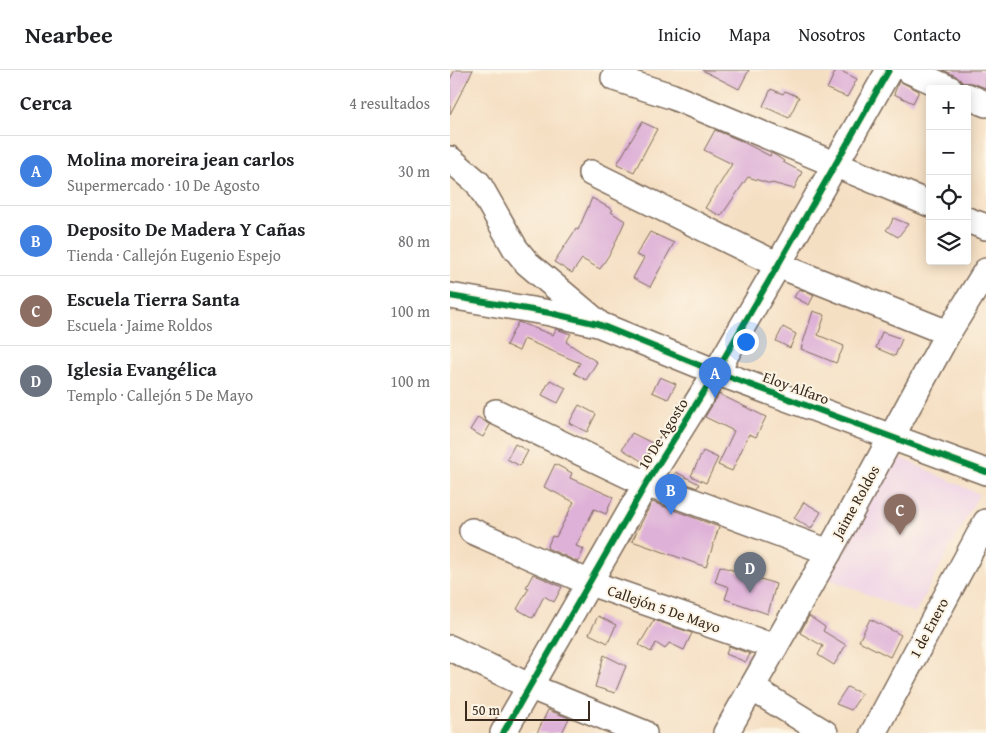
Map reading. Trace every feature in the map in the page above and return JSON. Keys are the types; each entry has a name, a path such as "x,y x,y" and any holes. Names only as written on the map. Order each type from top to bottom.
{"street":[{"name":"10 De Agosto","path":"503,733 646,484 716,372 778,266 889,70"},
{"path":"908,70 941,85"},
{"path":"614,78 671,96 926,202"},
{"path":"971,98 986,104"},
{"path":"450,159 478,183 515,248 527,263 598,324"},
{"path":"591,173 778,266 948,333"},
{"path":"971,222 986,228"},
{"name":"Jaime Roldos","path":"726,733 829,552 948,333 986,271"},
{"path":"450,296 550,313 598,324"},
{"name":"Eloy Alfaro","path":"598,324 716,372 986,472"},
{"path":"496,412 646,484 829,552"},
{"name":"1 de Enero","path":"873,733 986,522"},
{"name":"Callejón 5 De Mayo","path":"472,531 590,583 775,647"},
{"path":"450,648 531,687 644,733"},
{"path":"752,688 825,733"}],"shaded area":[{"path":"888,452 979,494 915,613 821,576"}],"building":[{"path":"455,70 473,70 450,114 450,79"},
{"path":"702,70 749,70 739,89"},
{"path":"836,70 857,79 847,97 827,89"},
{"path":"943,70 986,70 986,88 972,83 963,83 956,76"},
{"path":"899,81 919,91 913,103 894,94"},
{"path":"771,89 783,94 785,91 799,97 789,118 763,106"},
{"path":"642,122 657,129 634,172 617,164"},
{"path":"715,130 770,156 771,153 802,172 794,189 748,177 721,216 705,208 732,164 704,150"},
{"path":"592,198 613,210 611,212 625,221 612,250 600,269 582,259 572,273 554,262 576,229 578,230"},
{"path":"893,218 908,224 898,237 886,230"},
{"path":"650,232 674,243 650,287 633,278 644,258 636,255"},
{"path":"799,289 814,295 809,305 794,297"},
{"path":"813,311 825,315 818,335 844,346 836,363 801,349"},
{"path":"518,322 553,335 556,329 571,334 566,342 597,362 586,380 574,373 580,363 524,339 519,351 506,345"},
{"path":"783,327 796,334 790,348 776,341"},
{"path":"882,332 902,339 895,356 876,348"},
{"path":"660,377 676,384 668,399 652,392"},
{"path":"550,380 566,388 558,403 542,395"},
{"path":"719,394 766,417 756,437 749,434 732,471 718,465 734,431 705,417"},
{"path":"579,405 596,414 587,432 569,423"},
{"path":"478,417 490,425 483,437 470,430"},
{"path":"632,433 654,444 643,462 622,449"},
{"path":"515,444 528,451 520,466 507,459"},
{"path":"703,451 718,458 706,483 691,476"},
{"path":"555,464 572,473 570,478 613,497 606,514 594,509 576,546 584,549 578,562 547,548 552,536 556,537 574,502 544,487"},
{"path":"676,472 699,484 697,488 672,478"},
{"path":"652,502 719,527 706,567 632,541"},
{"path":"804,502 821,512 811,529 794,518"},
{"path":"720,566 776,584 768,614 725,599 729,587 715,582"},
{"path":"533,574 562,587 554,602 544,596 533,618 517,609 529,588 526,587"},
{"path":"598,616 616,625 608,643 589,634"},
{"path":"809,616 825,627 823,631 846,645 834,665 818,655 823,646 800,633"},
{"path":"870,619 901,635 890,657 859,641"},
{"path":"654,620 692,633 684,650 669,643 665,649 656,643 651,652 639,645"},
{"path":"729,646 750,654 746,662 726,654"},
{"path":"604,655 626,666 615,693 595,687"},
{"path":"847,687 862,694 851,710 836,704"},
{"path":"548,710 569,718 562,733 537,733"}],"cycle path":[{"path":"503,733 646,484 716,372 889,70"},
{"path":"450,296 550,313 598,324 716,372 986,472"}],"place":[{"name":"Molina moreira jean carlos","path":"715,398"},
{"name":"Deposito De Madera Y Cañas","path":"671,515"},
{"name":"Escuela Tierra Santa","path":"900,535"},
{"name":"Iglesia Evangélica","path":"750,593"}]}
